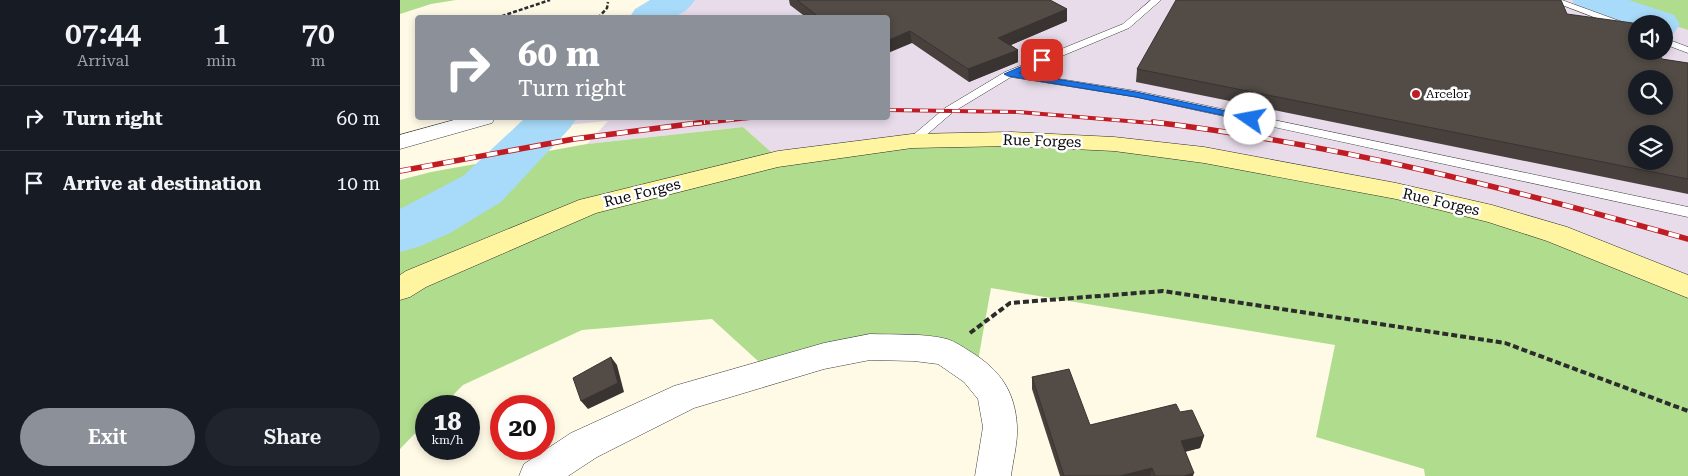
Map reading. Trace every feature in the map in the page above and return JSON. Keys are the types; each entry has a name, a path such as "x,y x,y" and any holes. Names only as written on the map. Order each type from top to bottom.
{"main road":[{"name":"Rue Forges","path":"400,288 416,279 588,206 778,159 912,141 1012,139 1114,144 1204,155 1297,171 1492,214 1558,234 1688,287"}],"street":[{"path":"400,142 477,120"},
{"path":"537,476 584,445 686,396 824,356 870,347 945,352 976,372 994,394 1000,427 992,476"}],"lane":[{"path":"912,141 949,110 1008,74 1126,26 1156,0"},
{"path":"1554,0 1628,27"},
{"path":"1673,44 1688,50"},
{"path":"1008,74 1136,94 1688,212"}],"path":[{"path":"505,15 550,0"},
{"path":"601,15 607,8 608,2"},
{"path":"945,352 1010,303 1163,291 1505,343 1688,411"}],"shaded area":[{"path":"676,0 1591,0 1640,15 1628,15 1628,60 1673,60 1673,25 1688,30 1688,287 778,159 743,127 587,144 608,121 546,127 551,120 890,120 890,15 652,15"}],"green space":[{"path":"400,0 456,0 431,4 400,14"},
{"path":"1591,0 1688,0 1688,30 1673,25 1673,15 1640,15"},
{"path":"743,127 779,159 912,141 1114,144 1396,191 1688,287 1688,476 1425,476 1424,469 1316,437 1335,345 991,288 976,372 914,348 769,371 712,319 582,330 463,385 453,395 415,395 415,433 400,449 400,180 431,172 587,144"}],"building":[{"path":"797,0 1050,0 1067,9 998,38 1018,50 968,69 910,31 890,39 890,15 816,15"},
{"name":"Arcelor","path":"1176,0 1561,0 1567,14 1628,22 1628,60 1668,60 1688,63 1688,179 1643,170 1673,170 1673,125 1628,125 1628,167 1137,69"},
{"path":"611,357 618,383 581,401 573,378"},
{"path":"1069,369 1090,425 1176,404 1180,412 1192,410 1204,436 1181,441 1194,473 1184,476 1155,476 1152,468 1120,476 1064,476 1032,377"}],"waterway":[{"path":"654,15 676,0"},
{"path":"1591,0 1634,15"},
{"path":"400,232 430,219 482,189 551,120"}],"railway":[{"path":"890,110 1018,112 1164,124"},
{"path":"694,124 731,120"},
{"path":"400,171 574,139 705,122"},
{"path":"1153,122 1289,143 1423,170 1556,203 1688,239"}],"place":[{"name":"Arcelor","path":"1416,94"}],"route":[{"path":"1042,60 1008,74 1136,94 1250,119"}]}
